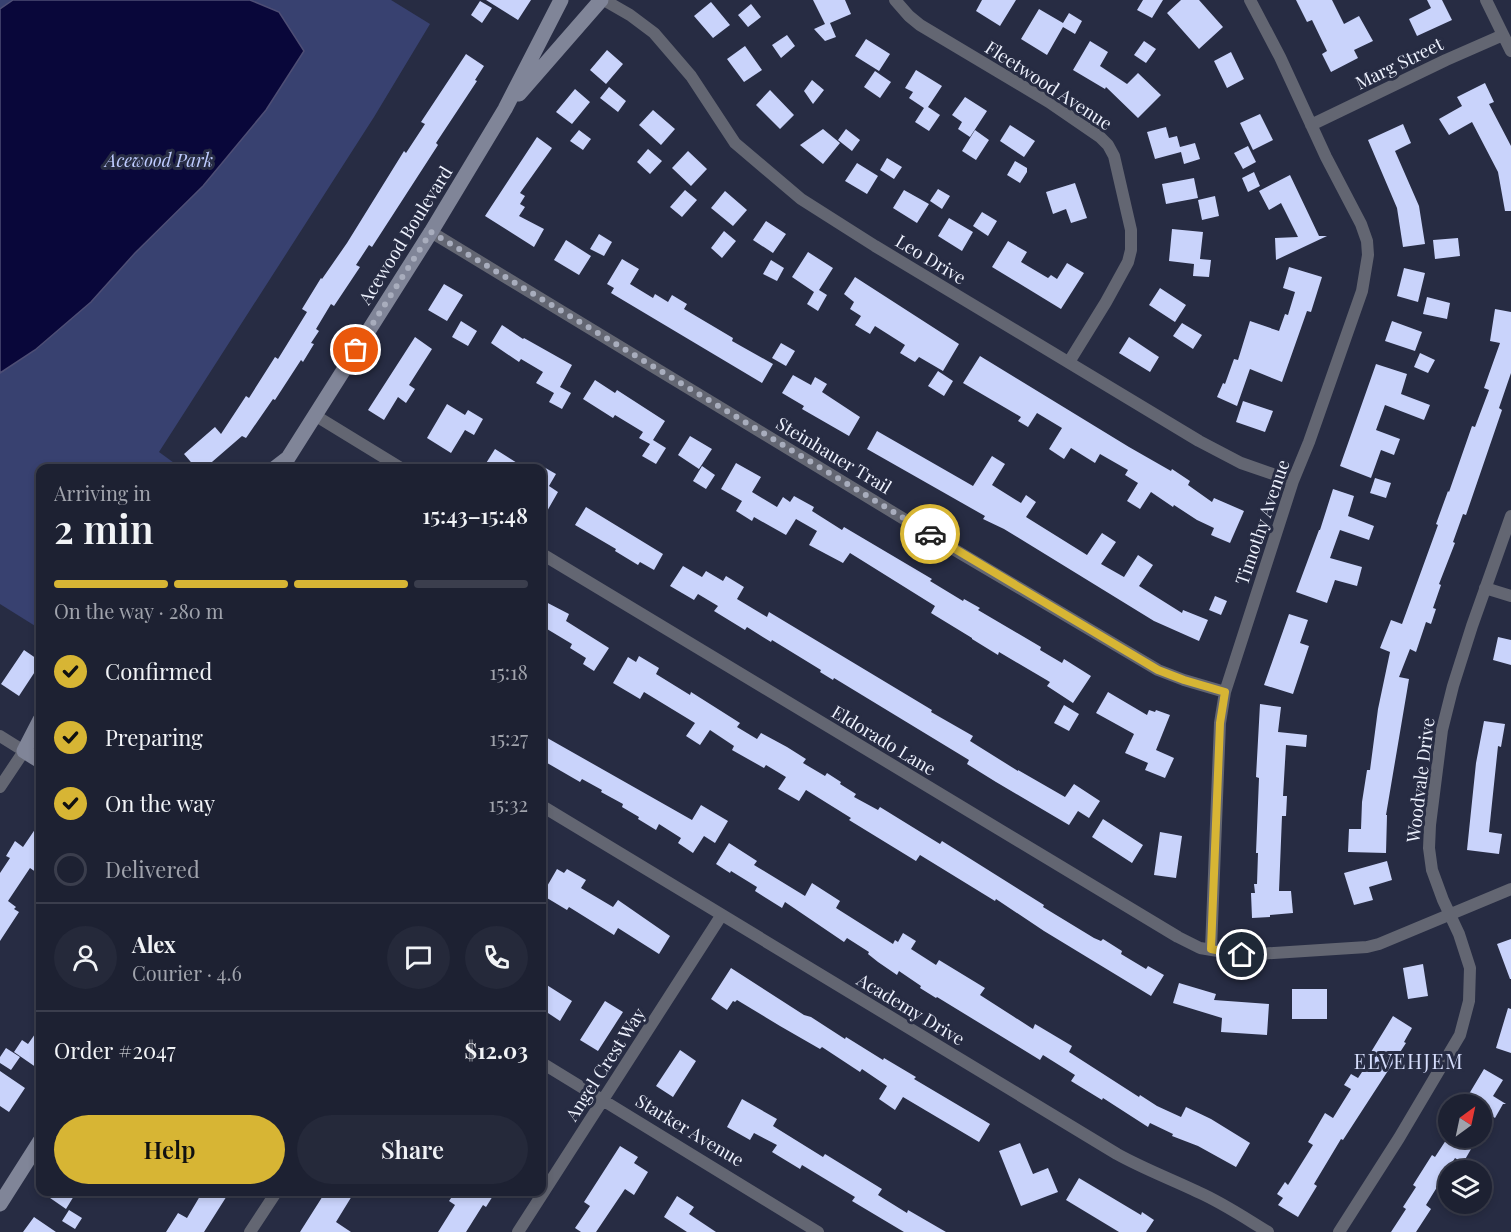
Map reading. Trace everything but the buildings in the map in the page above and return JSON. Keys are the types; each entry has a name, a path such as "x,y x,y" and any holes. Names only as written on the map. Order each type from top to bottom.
{"street":[{"name":"Acewood Boulevard","path":"280,464 288,458 316,416 431,232 505,109 561,0"},
{"name":"Acewood Boulevard","path":"505,109 603,0"},
{"name":"Leo Drive","path":"603,0 630,15 654,33 691,76 735,143 786,189 846,229 1233,460 1293,481"},
{"name":"Fleetwood Avenue","path":"895,0 920,25 1049,102 1100,137 1114,156 1131,230 1131,250 1128,262 1070,362"},
{"name":"Timothy Avenue","path":"1211,949 1220,723 1225,692 1293,481 1362,291 1368,255 1367,240 1361,224 1250,0"},
{"path":"1486,0 1511,51"},
{"name":"Marg Street","path":"1311,125 1503,35"},
{"name":"Steinhauer Trail","path":"431,232 960,553 1158,670 1225,692"},
{"path":"316,416 394,464"},
{"name":"Woodvale Drive","path":"1339,1232 1399,1138 1460,1035 1469,1001 1470,968 1459,934 1432,870 1429,848 1430,825 1442,730 1456,676 1511,516"},
{"name":"Eldorado Lane","path":"546,556 1178,937 1200,948 1242,955 1361,948 1379,944 1511,889"},
{"path":"1485,588 1511,596"},
{"path":"0,787 24,751 36,728"},
{"path":"0,736 36,758"},
{"name":"Academy Drive","path":"546,808 1117,1154 1151,1173 1198,1192 1233,1210 1268,1232"},
{"name":"Angel Crest Way","path":"546,1189 721,916"},
{"name":"Starker Avenue","path":"546,1065 818,1232"},
{"path":"0,1204 36,1147"},
{"path":"250,1232 274,1196"},
{"name":"Angel Crest Way","path":"518,1232 541,1196"}],"green space":[{"name":"Acewood Park","path":"0,0 391,0 430,24 374,117 159,452 176,464 36,464 36,626 0,604"}],"shaded area":[{"path":"13,0 250,0 279,12 304,51 266,110 203,186 135,253 91,302 35,350 0,373 0,9"}],"way so far":[{"path":"356,350 431,232 930,534"}],"district":[{"name":"ELVEHJEM","path":"1409,1060"}],"route":[{"path":"930,534 1158,670 1225,692 1220,723 1211,949 1242,955"}]}
